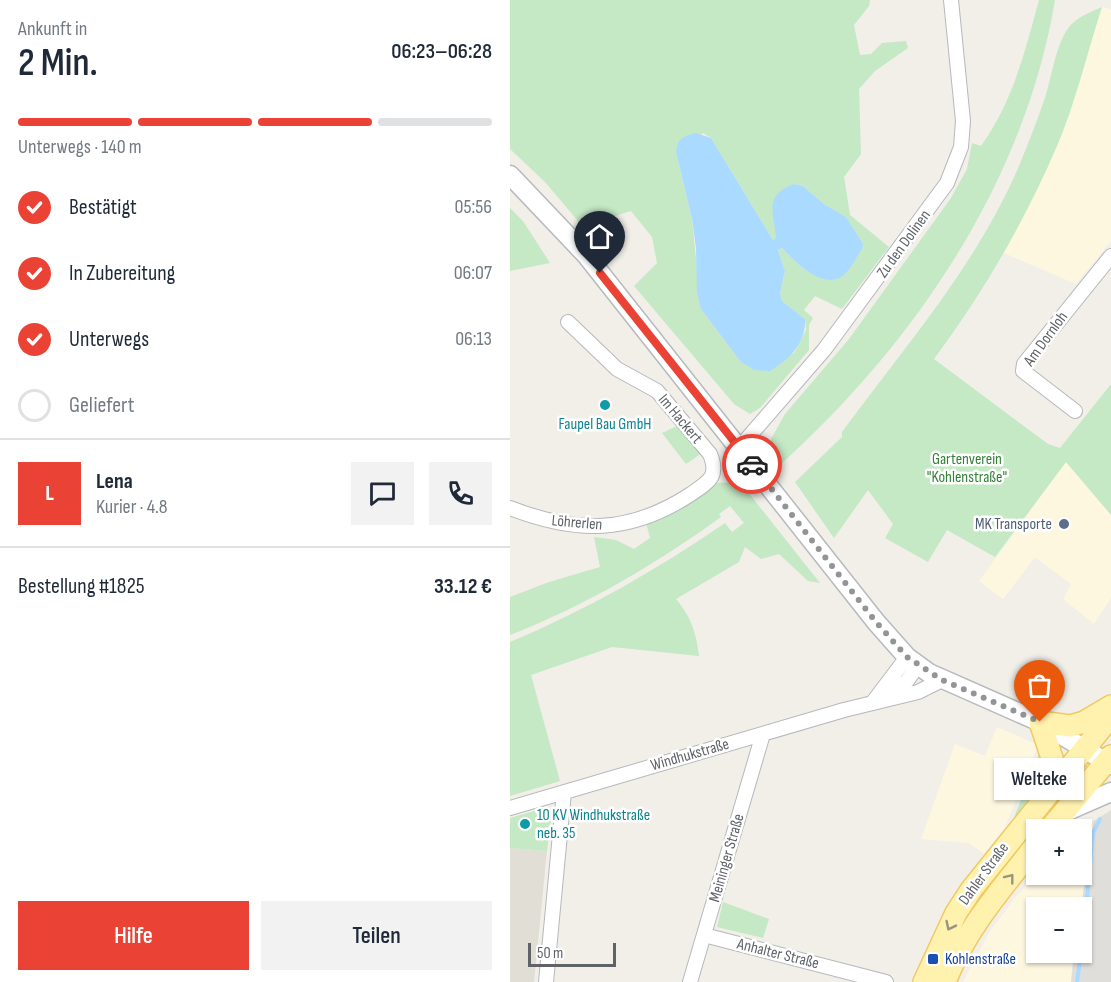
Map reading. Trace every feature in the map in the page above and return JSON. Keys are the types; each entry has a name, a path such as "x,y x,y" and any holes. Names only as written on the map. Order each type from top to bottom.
{"main road":[{"path":"510,175 586,255 876,622 913,661 942,680 1040,722 1084,749 1109,761 1059,819"},
{"path":"1040,722 1070,726 1084,722 1111,706"},
{"name":"Dahler Straße","path":"924,982 956,913 971,890 1111,716"},
{"path":"1040,722 1052,758 1046,795"},
{"path":"1062,819 1111,792"},
{"name":"Dahler Straße","path":"945,982 955,954 984,911 1026,858"}],"street":[{"name":"Zu den Dolinen","path":"745,455 947,183 961,147 963,122 951,0"},
{"name":"Am Dornloh","path":"1075,411 1023,371 1024,364 1111,256"},
{"name":"Im Hackert","path":"568,322 617,369 657,391 702,443 714,466 710,479 699,488 644,518"},
{"name":"Löhrerlen","path":"510,508 552,523 580,526 624,524 644,518"},
{"name":"Windhukstraße","path":"888,698 907,681 913,661"},
{"path":"871,703 913,661"},
{"name":"Windhukstraße","path":"510,808 888,698 918,692 942,680"},
{"name":"Meininger Straße","path":"690,982 763,734"},
{"path":"546,982 564,792"},
{"name":"Anhalter Straße","path":"704,935 886,982"}],"shaded area":[{"path":"1102,7 1111,9 1111,241 1076,284 1004,253 1057,145"},
{"path":"1066,462 1111,515 1111,598 1094,624 1063,599 1071,584 1035,557 1003,599 979,581"},
{"path":"997,727 1038,745 1005,827 984,854 969,843 921,839 955,744 985,756"},
{"path":"1111,810 1111,982 1071,982 1073,963 1092,963 1092,897 1083,897 1084,885 1092,885 1094,821"},
{"path":"510,848 547,851 534,982 510,982"},
{"path":"1026,885 1084,885 1083,897 1026,897 1026,963 1073,963 1071,982 963,982 989,933"}],"green space":[{"path":"510,0 870,0 869,6 854,25 860,55 871,54 882,43 906,41 908,48 875,71 859,89 861,154 844,177 850,215 889,247 842,309 815,296 804,310 813,318 809,325 809,350 760,408 750,414 734,404 634,286 657,263 652,237 631,211 599,221 589,234 545,182 510,149","holes":["703,133 711,138 773,240 776,238 776,231 794,184 803,186 824,204 846,217 864,245 846,273 829,280 820,278 802,267 782,248 778,250 785,271 780,293 782,301 805,319 806,330 794,353 740,361 701,309 692,219 676,152"]},
{"path":"1039,0 1055,0 1040,67 1018,132 990,194 957,254 919,312 876,366 830,417 781,464 770,446 771,439 785,414 849,339 951,198 967,169 972,143 981,146 1002,112 1017,76"},
{"name":"Gartenverein \"Kohlenstraße\"","path":"1102,7 1070,112 1045,174 1002,256 934,359 1048,444 1060,448 1111,384 1111,515 1066,462 995,557 947,530 928,562 885,538 893,524 868,490 834,538 795,482 842,437 842,432 961,271 1002,202 1019,166 1045,98 1063,36 1077,20"},
{"path":"510,208 523,221 550,263 510,271"},
{"path":"679,425 702,453 686,464 662,433"},
{"path":"740,482 820,583 808,581 779,554 761,559 745,547 739,562 676,599 692,625 699,656 612,647 531,675 560,781 510,796 510,642 566,617 620,588 725,523 732,532 744,523 730,506 719,514 721,517 619,583 538,624 510,635 510,597 549,582 600,567 594,537 616,540 634,549 650,538 646,522 714,483"},
{"path":"1042,746 1045,746 1039,787 1012,823"},
{"path":"538,810 546,811 551,819 547,851 510,848 510,818"},
{"path":"723,902 769,919 763,938 717,927"}],"water":[{"path":"696,133 711,138 773,240 776,238 774,200 784,189 794,184 803,186 824,204 846,217 864,245 846,273 838,279 829,280 811,274 782,248 778,250 785,271 780,293 782,301 805,319 805,328 800,343 790,356 770,371 754,370 740,361 701,309 697,292 696,248 692,219 676,152 682,138"}],"waterway":[{"path":"1087,897 1093,833 1100,819"},
{"path":"1077,982 1080,963"}],"way so far":[{"path":"752,464 876,622 907,657 942,680 1040,722"}],"place":[{"name":"Faupel Bau GmbH","path":"605,405"},
{"name":"MK Transporte","path":"1064,524"},
{"name":"Welteke","path":"1040,722"},
{"name":"10 KV Windhukstraße neb. 35","path":"525,824"},
{"name":"Kohlenstraße","path":"933,959"}],"route":[{"path":"600,273 752,464"}]}
